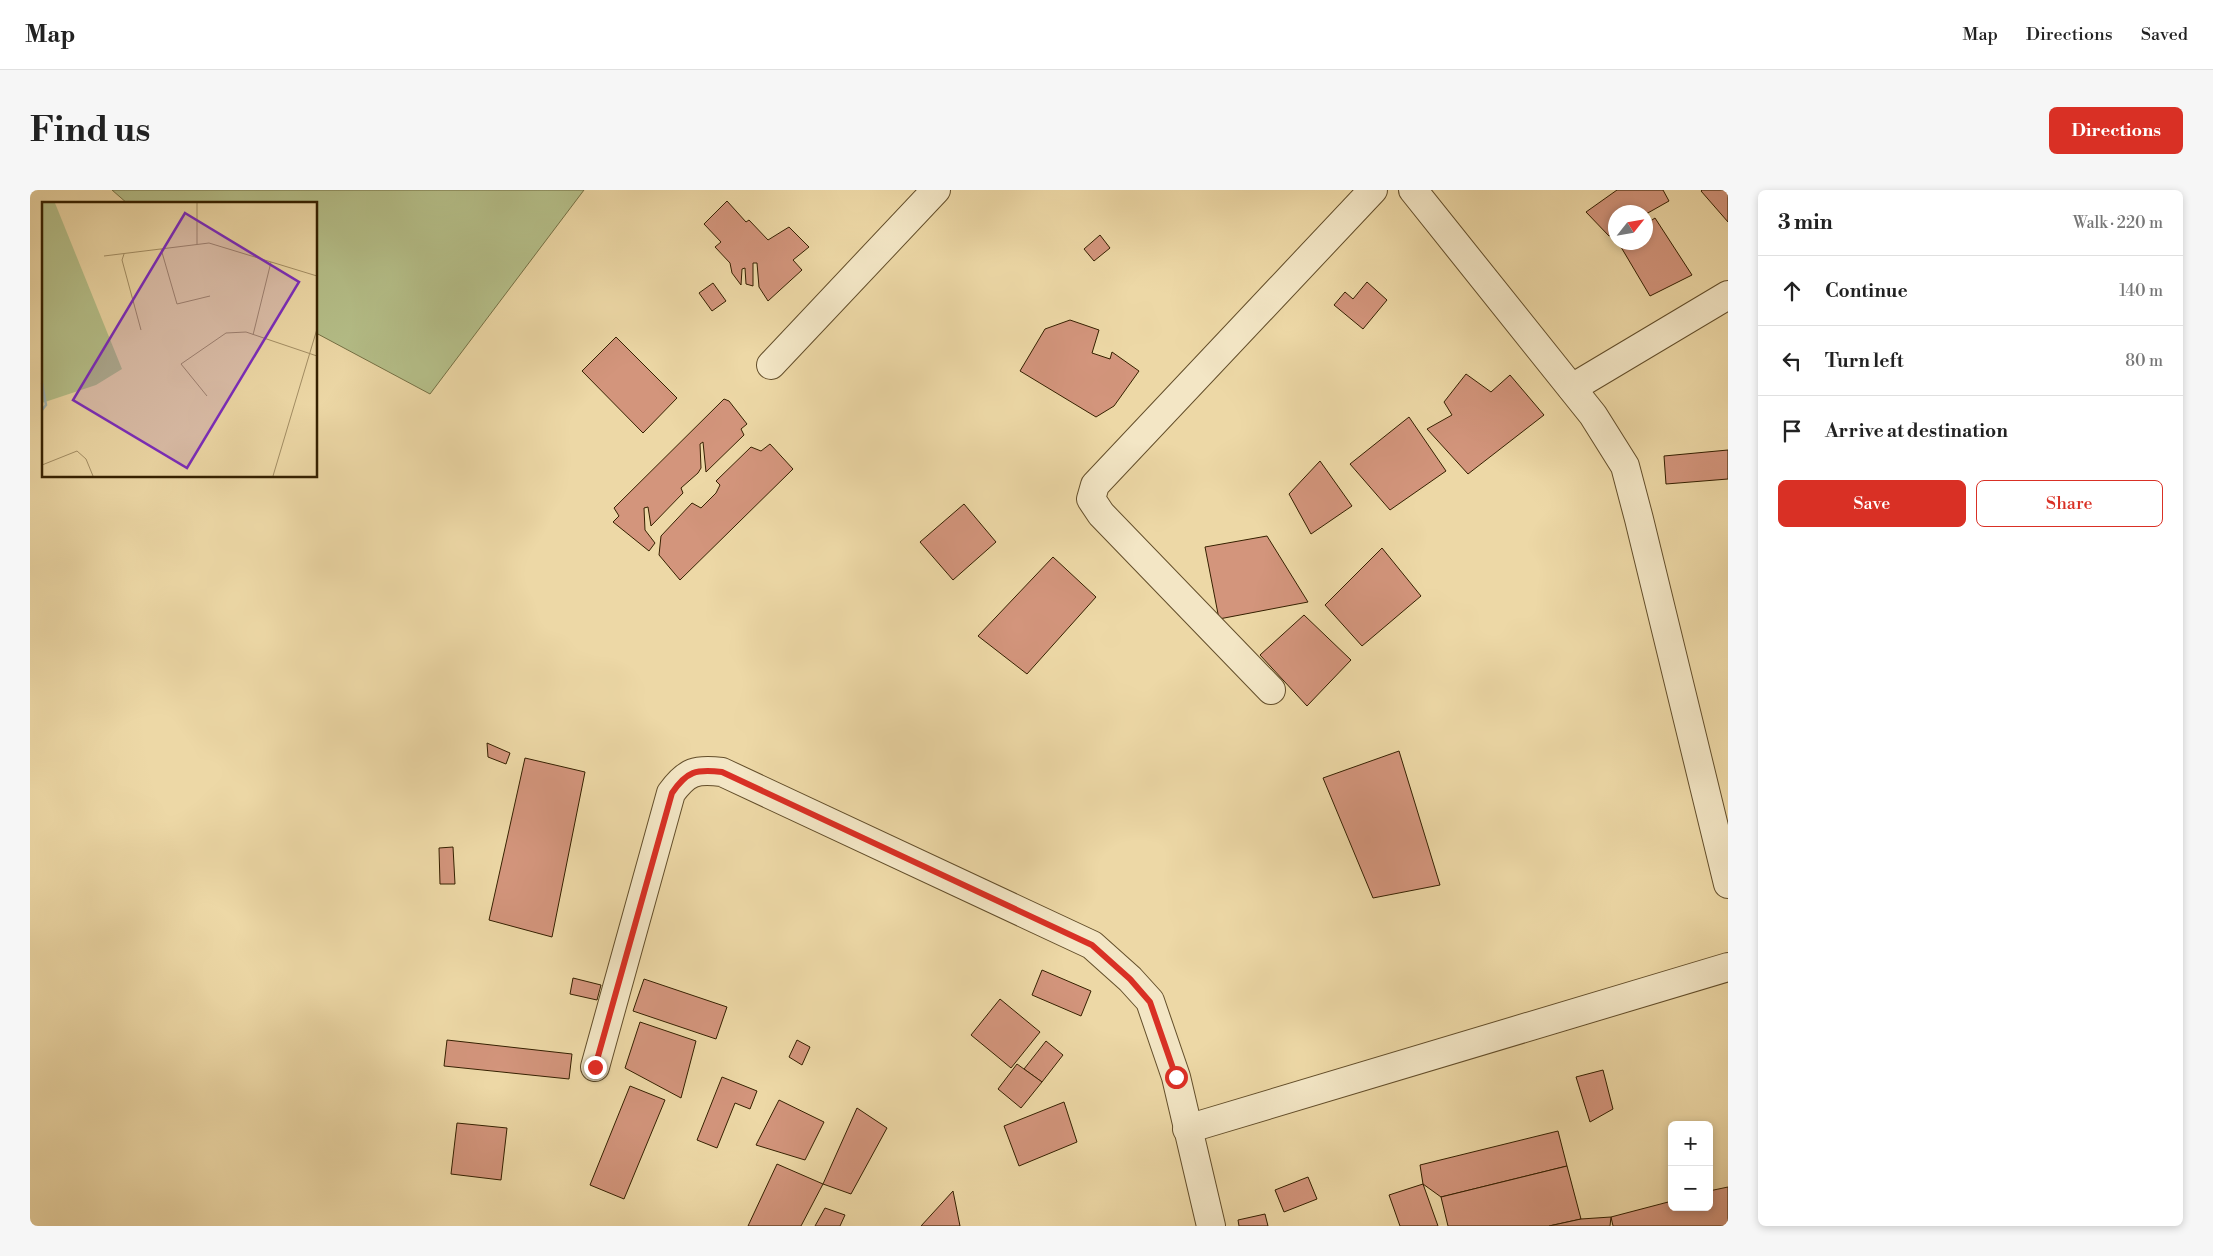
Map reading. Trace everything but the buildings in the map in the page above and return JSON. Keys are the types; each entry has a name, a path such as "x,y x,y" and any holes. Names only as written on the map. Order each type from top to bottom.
{"street":[{"path":"771,365 936,190"},
{"path":"1271,690 1101,514 1091,499 1095,484 1373,190"},
{"path":"1413,190 1594,415 1624,466 1639,519 1728,884"},
{"path":"1572,388 1728,295"},
{"path":"595,1067 672,793 681,778 700,770 722,772 1092,945 1130,979 1150,1002 1176,1077 1211,1226"},
{"path":"1187,1129 1728,967"}],"green space":[{"path":"112,190 584,190 430,394 318,334 318,202 126,202"}],"route":[{"path":"595,1067 672,793 681,778 700,770 722,772 1092,945 1130,979 1150,1002 1176,1077"}]}
